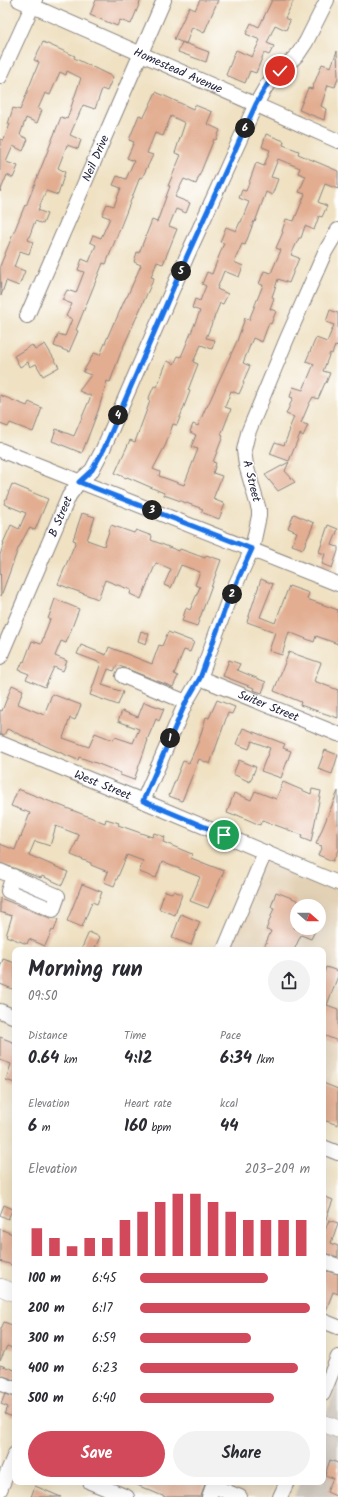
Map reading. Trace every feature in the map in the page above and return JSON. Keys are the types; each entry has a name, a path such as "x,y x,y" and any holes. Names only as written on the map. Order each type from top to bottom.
{"main road":[{"path":"0,1287 12,1293"},
{"path":"326,1424 338,1429"}],"street":[{"name":"Homestead Avenue","path":"19,0 34,3 141,54 338,141"},
{"name":"Neil Drive","path":"27,316 164,0"},
{"name":"B Street","path":"0,657 69,496 79,482 92,470 104,449 187,256 256,104 267,85 298,54 306,42 327,0"},
{"path":"0,77 34,3"},
{"name":"A Street","path":"143,801 186,702 200,678 228,601 252,549 259,510 246,465 244,450 248,433 325,252 338,230"},
{"path":"0,450 338,584"},
{"path":"123,676 186,702"},
{"name":"Suiter Street","path":"200,678 338,734"},
{"name":"West Street","path":"0,743 338,883"},
{"path":"225,947 265,852"},
{"path":"0,870 13,876"},
{"path":"0,1011 12,1016"},
{"path":"326,1148 338,1153"},
{"path":"326,1261 338,1266"},
{"path":"326,1322 338,1327"},
{"path":"326,1387 338,1357"},
{"path":"0,1383 12,1388"},
{"path":"0,1490 3,1473 12,1459"},
{"path":"97,1485 127,1497"},
{"path":"280,1497 286,1485"},
{"path":"209,1497 213,1486 240,1497"}],"shaded area":[{"path":"265,852 338,883 338,1064 326,1094 326,947 225,947"},
{"path":"338,1383 338,1497 294,1497 299,1485 326,1485 326,1414"},
{"path":"216,1485 274,1485 270,1497 211,1497"}],"building":[{"path":"96,0 141,0 131,24 120,20 117,26 90,15"},
{"path":"200,0 218,0 204,33 192,27 186,44 174,39 189,7 195,10"},
{"path":"272,0 294,0 285,18 290,21 286,30 275,25 267,43 274,46 269,55 264,53 256,73 250,71 245,83 226,75 236,50 252,57 260,40 246,34 251,23 259,27"},
{"path":"43,42 75,56 74,58 113,77 107,91 102,89 95,109 83,105 70,135 81,140 78,149 67,145 58,168 65,172 58,195 46,191 38,210 47,214 43,224 35,221 28,240 33,242 29,254 20,251 14,267 25,271 19,286 6,281 1,296 0,266 25,205 26,206 61,117 67,119 81,78 67,71 66,75 60,72 50,95 45,93 38,109 42,110 37,123 26,118 20,135 28,139 23,151 13,146 6,162 18,166 13,178 7,175 0,192 0,139 4,140 10,124 8,124 13,108 20,110 39,62 34,60"},
{"path":"182,42 209,52 206,62 178,52"},
{"path":"337,51 338,78 335,87 328,85 321,106 326,109 324,120 299,110 308,88 312,89 322,64 331,67"},
{"path":"156,92 193,109 195,105 212,112 207,124 220,130 216,140 214,139 196,184 184,179 175,197 190,203 186,213 176,209 169,226 177,229 163,264 157,262 151,277 154,278 121,352 110,382 107,381 98,411 82,453 52,441 56,429 74,436 91,396 79,391 91,375 83,372 94,353 100,355 141,265 134,262 137,252 139,253 152,220 157,222 170,186 168,186 181,155 175,153 185,123 171,116 163,136 155,133 147,153 153,155 142,178 140,177 106,264 103,263 76,330 78,331 69,352 54,346 58,334 65,336 72,319 66,316 72,304 62,300 67,290 76,293 84,272 78,270 82,259 89,262 96,245 90,242 93,235 101,238 110,218 102,215 107,204 114,206 121,188 113,185 117,176 126,179 134,161 127,158 134,142 129,140 139,115 144,117"},
{"path":"266,134 284,141 283,145 299,151 298,154 338,171 338,189 325,184 318,202 327,206 322,217 319,216 314,230 305,226 301,238 299,238 291,255 299,258 289,283 278,279 270,309 276,311 271,324 269,323 262,342 253,338 243,363 250,366 243,382 244,383 239,394 231,391 225,407 231,409 213,462 216,463 213,473 222,476 213,499 225,504 219,519 201,512 203,509 164,495 164,493 115,473 130,440 135,442 150,401 148,400 154,386 157,387 167,361 174,364 178,356 181,357 200,311 192,308 195,299 200,301 206,286 202,284 207,272 212,274 224,243 220,242 226,227 236,231 249,202 239,198 242,190 246,191 256,163 264,166 270,150 262,147","holes":["278,159 300,168 298,173 306,176 299,192 305,194 294,221 286,219 283,232 276,248 281,250 271,273 264,271 259,284 263,285 249,320 245,318 237,341 198,426 193,424 190,432 196,435 191,447 198,449 184,485 159,476 160,472 153,469 166,444 173,424 177,425 190,391 188,390 198,364 193,362 201,345 212,349 215,340 206,338 220,303 223,304 228,294 217,289 224,271 239,277 243,266 234,262 242,244 245,245 266,192 272,195 278,179 271,177"]},
{"path":"330,310 338,313 338,347 335,346 332,354 330,353 323,371 330,373 318,399 313,397 309,404 301,423 308,425 303,436 300,434 289,461 270,454 275,442 284,445 290,430 289,429 294,417 286,414 293,398 290,397 293,387 303,390 314,364 306,361 316,338 327,342 334,325 326,322"},
{"path":"45,344 59,367 43,376 36,364 30,367 28,362 20,367 14,356 32,345 35,350"},
{"path":"0,395 27,406 29,402 42,408 33,432 10,423 8,427 0,424"},
{"path":"289,462 285,471 295,482 278,491 265,475"},
{"path":"12,484 48,499 35,530 29,528 18,549 1,596 0,555 3,543 11,525 19,529 26,513 4,504"},
{"path":"82,513 95,517 87,540 104,546 111,525 134,533 136,530 152,536 151,540 179,551 180,549 205,558 206,555 221,560 197,626 182,621 186,608 190,610 200,587 195,585 200,572 181,565 171,588 164,585 171,569 156,563 141,599 130,594 131,590 105,580 98,599 58,584 76,541 73,540"},
{"path":"294,514 314,523 303,549 292,545 297,532 288,528"},
{"path":"328,525 338,529 332,545 338,547 338,551 332,568 322,564 325,554 319,552"},
{"path":"261,579 273,584 260,617 275,623 289,586 309,593 307,599 338,610 338,644 316,636 314,642 289,632 282,655 269,651 275,632 247,622"},
{"path":"55,599 79,609 66,643 61,641 55,656 67,661 63,671 54,667 45,687 26,679 29,674 19,670 23,661 24,662 32,641 41,644"},
{"path":"141,631 149,634 146,644 138,641"},
{"path":"168,632 194,642 190,652 184,650 174,674 178,676 173,687 117,665 114,671 108,669 102,685 123,692 118,705 90,695 101,663 77,654 81,645 106,655 109,647 152,664 159,645 162,646"},
{"path":"289,652 321,663 314,681 338,690 338,718 300,705 301,702 274,691"},
{"path":"229,660 240,664 237,670 266,682 262,693 253,690 254,688 223,676"},
{"path":"12,685 23,690 18,704 44,715 52,694 81,705 75,720 70,718 63,738 89,747 95,733 113,740 115,737 133,743 139,729 118,721 122,711 138,717 144,702 164,709 159,721 156,719 147,740 134,780 96,763 79,757 78,760 7,729 4,735 0,735 0,710 2,711"},
{"path":"217,700 235,707 232,714 228,713 210,764 199,759 182,801 169,796 183,761 189,763 199,740 206,717 209,718"},
{"path":"243,728 285,744 283,748 291,751 281,778 261,771 270,748 252,741 249,749 236,744"},
{"path":"325,750 338,755 332,774 318,769"},
{"path":"239,760 256,767 250,782 233,774"},
{"path":"283,782 311,794 312,789 321,791 311,842 301,838 302,835 262,820 260,825 235,814 235,816 227,813 234,793 251,800 255,791 276,799"},
{"path":"18,789 105,823 106,819 119,823 118,825 152,837 154,833 165,837 163,842 192,854 191,858 224,871 208,908 190,901 200,877 162,862 156,878 139,872 143,861 127,855 114,886 104,882 108,872 71,855 79,835 56,826 50,846 35,841 29,855 68,872 62,885 42,876 41,878 0,863 0,844 15,850 30,813 11,806"},
{"path":"338,791 338,850 333,861 318,855 322,846 316,844"},
{"path":"82,884 102,892 97,904 92,902 82,927 67,921"},
{"path":"165,891 172,893 173,891 182,894 175,915 159,909"},
{"path":"276,892 294,899 290,899 290,935 301,935 295,947 264,947 271,931 266,930 274,908 271,907"},
{"path":"0,898 50,918 58,919 54,931 52,930 45,946 29,939 27,944 6,936 12,916 0,912"},
{"path":"181,914 200,922 191,945 172,938"},
{"path":"89,932 100,937 95,947 82,947"},
{"path":"301,935 313,935 311,939"},
{"path":"3,959 12,962 12,989 0,984 0,967"},
{"path":"326,967 338,971 338,976 327,1005 338,1009 338,1041 326,1036"},
{"path":"0,1037 12,1042 12,1082 6,1080 11,1064 0,1060"},
{"path":"326,1084 338,1089 338,1125 326,1121"},
{"path":"326,1197 333,1200 326,1219"},
{"path":"4,1205 12,1209 8,1219 0,1215"},
{"path":"329,1220 338,1223 331,1243 338,1246 338,1257 326,1254 326,1228"},
{"path":"0,1229 12,1234 12,1265 0,1261"},
{"path":"326,1271 338,1274 338,1294 333,1292 326,1310"},
{"path":"4,1322 12,1325 12,1348 7,1346 0,1361 0,1331"},
{"path":"0,1365 12,1369 12,1379 0,1375"},
{"path":"5,1394 12,1396 12,1417 5,1414 8,1407 1,1404"},
{"path":"330,1460 338,1463 338,1497 327,1492 333,1478 326,1475"},
{"path":"137,1485 205,1485 201,1497 165,1497"},
{"path":"35,1486 61,1497 31,1497"}],"route":[{"path":"224,835 143,801 186,702 200,678 228,601 252,549 79,482 92,470 104,449 187,256 256,104 267,85 280,71"}]}
